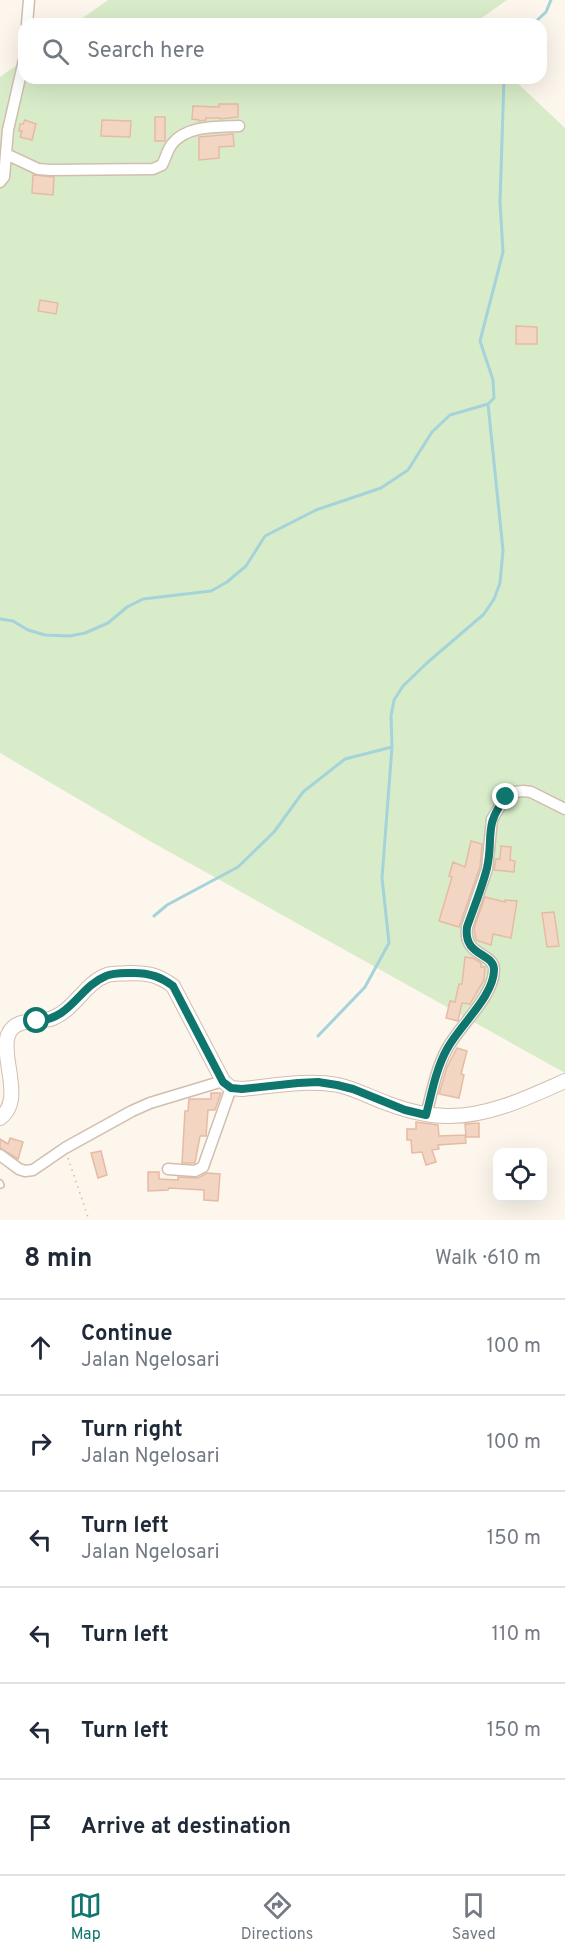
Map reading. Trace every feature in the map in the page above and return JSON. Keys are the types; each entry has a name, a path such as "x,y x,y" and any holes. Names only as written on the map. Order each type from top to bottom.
{"street":[{"path":"28,18 29,0"},
{"path":"0,182 4,177 8,130 19,84"},
{"path":"6,154 38,169 153,169 162,165 174,141 189,133 206,128 239,126"},
{"path":"426,1115 438,1069 447,1049 486,993 494,970 492,964 472,948 466,935 487,869 492,819 496,809 506,797 514,792 523,791 531,792 565,809"},
{"path":"0,1118 5,1115 11,1102 6,1046 7,1035 14,1026 24,1022 54,1018 108,975 139,973 160,976 173,986 227,1084 203,1167 195,1172 168,1169"},
{"path":"0,1155 19,1169 29,1171 113,1120 150,1103 227,1084 242,1089 318,1082 353,1089 405,1110 426,1115 448,1116 481,1112 529,1097 565,1081"}],"path":[{"path":"65,1148 89,1220"}],"green space":[{"path":"108,0 507,0 482,18 82,18"},
{"path":"18,64 18,84 518,84 565,128 565,1073 148,840 0,753 0,77"}],"building":[{"path":"219,104 238,104 238,117 206,118 206,120 199,121 192,119 193,106 219,107"},
{"path":"155,117 165,117 165,141 155,141"},
{"path":"25,120 36,124 32,140 20,137 22,131 19,131 20,124 23,124"},
{"path":"102,120 131,121 130,137 101,136"},
{"path":"233,134 234,146 219,147 219,158 199,160 199,137"},
{"path":"33,175 54,177 53,195 32,193"},
{"path":"40,300 58,303 56,314 38,311"},
{"path":"516,326 537,327 537,344 516,344"},
{"path":"471,841 482,844 480,867 459,927 439,921 452,877 449,876 453,862 465,867"},
{"path":"501,846 511,847 510,860 515,861 514,872 494,870 496,859 500,859"},
{"path":"485,897 505,902 505,900 517,901 511,938 493,934 491,945 476,940 474,928"},
{"path":"554,912 559,946 547,947 542,913"},
{"path":"465,957 473,958 481,963 481,967 485,967 484,980 470,1004 462,1003 458,1021 446,1018 450,1001 455,1002 459,984 462,984"},
{"path":"457,1048 467,1051 461,1074 464,1075 459,1098 439,1094 447,1067"},
{"path":"211,1093 221,1093 215,1110 208,1110 206,1136 200,1136 195,1163 182,1163 185,1111 188,1111 189,1099 211,1099"},
{"path":"416,1122 438,1125 439,1136 465,1135 466,1143 438,1145 439,1149 432,1150 436,1162 426,1165 422,1152 412,1153 411,1140 407,1140 407,1129 416,1129"},
{"path":"479,1123 479,1137 466,1137 465,1124"},
{"path":"10,1138 23,1142 18,1159 0,1148 0,1139 8,1144"},
{"path":"101,1151 107,1175 98,1178 91,1153"},
{"path":"148,1172 159,1172 159,1179 178,1180 178,1177 198,1178 207,1173 220,1174 218,1201 204,1200 204,1190 169,1188 168,1190 148,1191"}],"waterway":[{"path":"540,18 546,12 551,0"},
{"path":"0,619 13,621 28,630 45,635 70,636 85,633 108,623 127,607 143,599 211,591 227,582 246,566 265,536 316,510 381,488 408,470 432,432 450,415 488,404 494,398 493,380 480,341 503,252 500,202 504,84"},
{"path":"318,1036 365,987 389,943 382,878 392,747 391,716 394,700 403,686 428,662 484,614 494,599 500,583 503,550 488,404"},
{"path":"154,916 167,905 238,867 274,832 303,792 345,759 392,747"}],"route":[{"path":"37,1021 54,1018 64,1012 98,981 108,975 139,973 160,976 173,986 223,1082 231,1088 318,1082 353,1089 388,1104 426,1115 441,1061 454,1037 486,993 494,970 488,959 472,948 466,935 487,869 492,819 496,809 506,797"}]}
